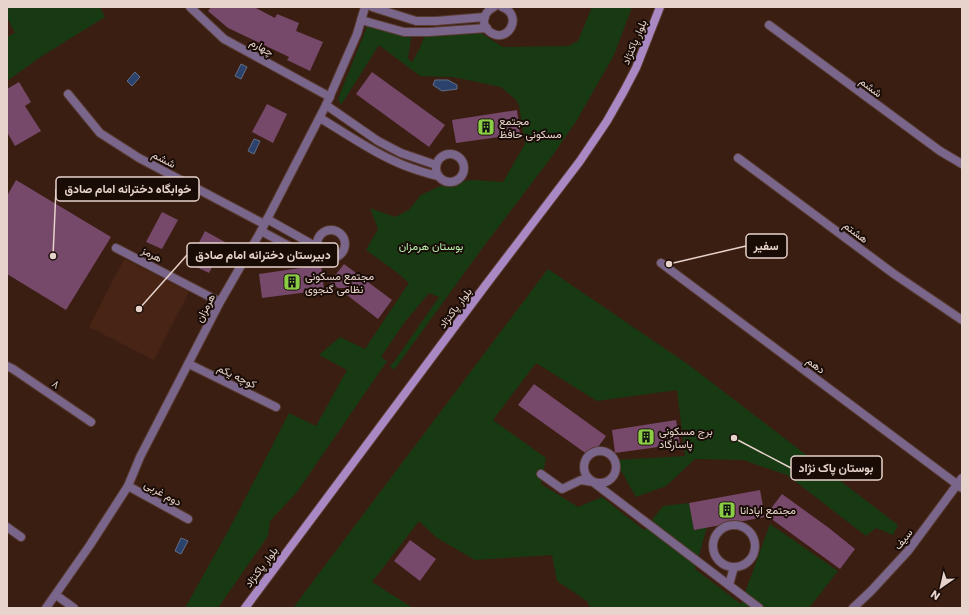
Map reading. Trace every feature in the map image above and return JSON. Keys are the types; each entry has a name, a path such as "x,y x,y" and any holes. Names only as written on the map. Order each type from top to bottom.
{"main road":[{"name":"بلوار پاکنژاد","path":"245,608 580,161 607,121 636,68 660,7"}],"street":[{"name":"چهارم","path":"190,7 224,39 330,97"},
{"name":"هرمزان","path":"46,608 128,486 140,457 220,302 264,225 320,118 357,34 365,7"},
{"path":"372,7 416,21 484,17"},
{"path":"494,7 490,9 484,17 484,22 486,28 496,35 505,34 509,31 513,23 513,18 508,10 502,7"},
{"path":"361,20 404,32 486,28"},
{"path":"416,21 416,32"},
{"name":"ششم","path":"769,25 940,151 962,164"},
{"name":"ششم","path":"68,94 100,133 139,158 264,225"},
{"path":"326,105 378,141 401,153 436,164"},
{"path":"320,118 374,151 414,169 438,176 443,181 456,181 463,175 464,166 460,158 451,154 442,157 436,164 438,176"},
{"path":"374,151 378,141"},
{"name":"هشتم","path":"738,158 894,274 962,320"},
{"path":"264,225 317,247"},
{"path":"264,225 302,253 315,257 324,256 333,258 341,254 345,246 344,237 336,230 327,230 319,236 317,240 319,252 324,256"},
{"name":"هرمز","path":"116,248 220,302"},
{"name":"دهم","path":"660,263 961,484"},
{"name":"کوچه یکم","path":"189,364 276,407"},
{"name":"۸","path":"7,366 91,422"},
{"path":"541,474 562,489 581,480 593,482 598,483 608,481 615,473 616,463 610,454 605,452 594,452 586,459 584,469 585,474 593,482 730,585 758,608"},
{"name":"سیف","path":"853,608 908,551 961,484"},
{"name":"دوم غربی","path":"128,486 188,519"},
{"path":"733,526 746,529 754,540 755,546 754,553 746,563 734,567 726,566 720,562 713,550 713,542 721,530 726,527 733,526"},
{"path":"7,527 21,536"},
{"path":"730,585 734,567"},
{"path":"56,595 74,608"}],"shaded area":[{"path":"124,259 189,292 154,360 89,327"}],"green space":[{"path":"7,7 100,7 105,17 42,56 7,81 7,37 15,33 7,17"},
{"name":"بوستان هرمزان","path":"592,7 632,7 614,55 577,120 550,159 481,250 394,370 390,366 439,297 429,293 404,323 381,357 387,361 297,492 270,521 268,536 218,608 185,608 233,522 289,413 316,426 347,370 319,355 340,337 365,349 409,283 366,250 378,229 370,208 395,217 409,210 421,195 445,184 473,180 503,182 525,144 519,105 516,100 501,87 453,77 420,76 379,45 341,105 338,99 370,19 412,32 408,59 412,62 420,48 426,32 476,30 503,47 568,46 578,41"},
{"path":"548,269 689,365 898,525 893,535 876,528 866,536 787,475 743,460 695,459 666,486 636,497 615,460 685,456 677,390 597,401 536,363 493,420 546,458 541,484 578,507 602,497 644,530 663,506 689,503 694,530 707,527 695,569 741,604 770,524 838,571 809,608 590,608 587,601 557,581 552,555 475,560 437,538 419,521 372,582 413,608 293,608"}],"water":[{"path":"241,64 247,67 241,79 235,76"},
{"path":"135,72 140,77 132,86 127,81"},
{"path":"435,80 448,80 457,85 457,89 442,91 433,85"},
{"path":"254,139 260,141 254,154 248,151"},
{"path":"181,538 188,541 181,554 175,551"}],"building":[{"path":"211,7 254,7 275,18 277,14 299,23 296,31 323,42 310,71 287,60 289,57 228,28 208,11"},
{"path":"372,72 445,125 429,147 356,94"},
{"path":"19,82 31,102 25,106 41,131 15,146 7,132 7,89"},
{"path":"267,104 287,114 273,143 252,132"},
{"name":"مجتمع مسکونی حافظ","path":"517,110 520,134 456,143 452,120"},
{"path":"16,180 111,237 66,310 7,274 7,196"},
{"path":"162,212 178,220 162,249 146,242"},
{"path":"205,231 225,242 209,273 188,263"},
{"name":"مجتمع مسکونی نظامی گنجوی","path":"344,264 392,300 378,319 343,292 347,288 338,288 330,282"},
{"name":"مجتمع مسکونی نظامی گنجوی","path":"321,265 324,290 262,298 259,274"},
{"path":"534,384 606,436 591,457 518,405"},
{"name":"برج مسکونی پاسارگاد","path":"676,420 680,444 615,453 612,430"},
{"name":"مجتمع اپادانا","path":"760,490 765,517 694,530 689,503"},
{"name":"مجتمع اپادانا","path":"782,494 855,549 840,569 766,515"},
{"path":"410,540 436,559 420,581 394,561"}],"place":[{"name":"مجتمع مسکونی حافظ","path":"486,127"},
{"name":"خوابگاه دخترانه امام صادق","path":"53,256"},
{"name":"سفیر","path":"669,264"},
{"name":"مجتمع مسکونی نظامی گنجوی","path":"292,282"},
{"name":"دبیرستان دخترانه امام صادق","path":"139,309"},
{"name":"برج مسکونی پاسارگاد","path":"646,437"},
{"name":"بوستان پاک نژاد","path":"734,438"},
{"name":"مجتمع اپادانا","path":"727,510"}]}
